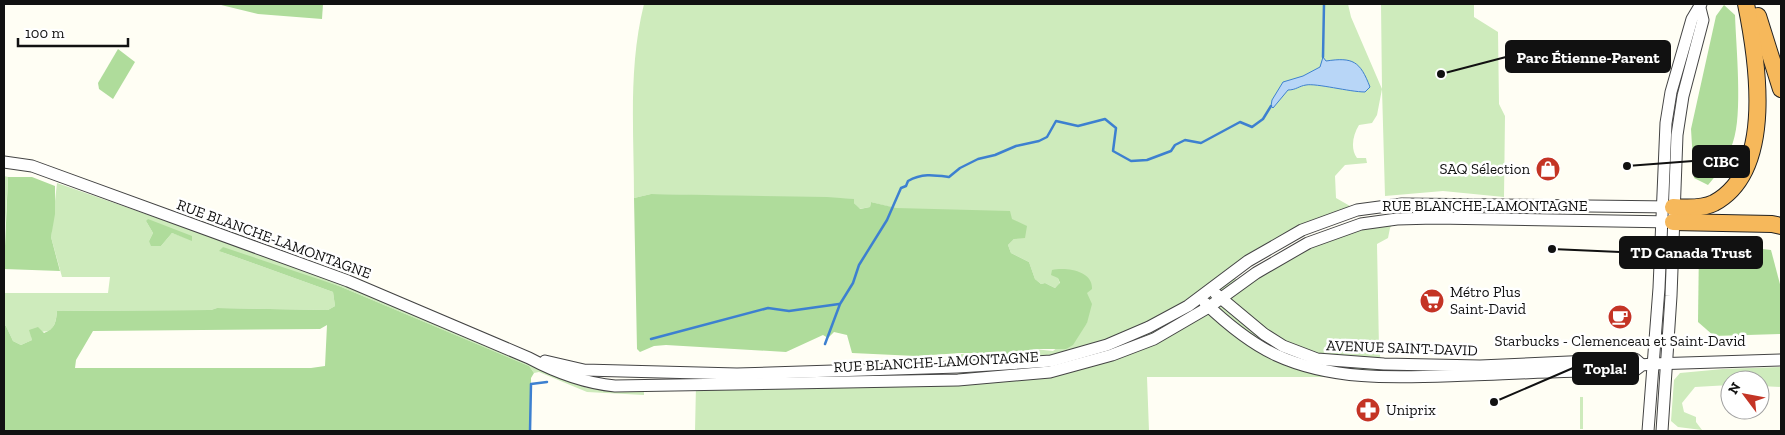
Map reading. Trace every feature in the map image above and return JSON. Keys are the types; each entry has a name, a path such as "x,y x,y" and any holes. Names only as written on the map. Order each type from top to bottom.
{"highway":[{"path":"1667,214 1713,204 1731,189 1747,165 1757,114 1758,87 1746,4"},
{"path":"1755,4 1781,89"},
{"path":"1667,214 1781,226"}],"street":[{"path":"1648,431 1647,364 1659,288 1680,109 1703,20 1700,6"},
{"name":"RUE BLANCHE-LAMONTAGNE","path":"4,162 32,166 294,261 530,358 558,373 593,384 615,386 958,380 1050,372 1112,355 1154,339 1209,307 1256,273 1308,243 1361,224 1416,218 1667,214"},
{"name":"RUE BLANCHE-LAMONTAGNE","path":"530,358 584,370 736,374 958,367 1051,361 1107,345 1149,327 1200,298 1248,261 1302,230 1358,210 1402,204 1667,214"},
{"path":"1662,431 1671,296 1667,214"},
{"name":"AVENUE SAINT-DAVID","path":"1211,289 1264,334 1283,346 1317,359 1384,364 1480,366 1634,359 1647,364 1781,360"},
{"name":"AVENUE SAINT-DAVID","path":"1200,298 1256,344 1276,355 1314,368 1342,374 1383,378 1576,370 1634,371 1647,364"}],"green space":[{"path":"217,4 323,4 322,19 258,14"},
{"path":"644,4 1348,4 1351,17 1382,89 1377,115 1372,123 1359,125 1354,137 1353,146 1357,158 1366,158 1367,163 1345,165 1335,176 1336,198 1357,210 1302,230 1231,274 1241,284 1308,243 1397,219 1390,228 1388,238 1377,244 1379,348 1383,377 1147,377 1149,431 695,431 696,385 958,379 961,354 1029,352 1034,349 1053,351 1087,323 1058,278 1060,284 1055,288 1045,283 1041,284 1035,279 1029,262 1011,253 1008,245 1014,239 871,202 870,207 859,209 854,203 854,199 651,194 634,198 634,76 639,28"},
{"path":"1381,4 1474,4 1474,17 1498,32 1499,104 1505,116 1504,197 1443,191 1385,196"},
{"path":"1724,5 1735,15 1738,115 1729,154 1708,185 1694,178 1691,129 1716,16"},
{"path":"118,49 135,62 113,99 99,89 98,83"},
{"path":"4,176 8,177 4,246"},
{"path":"8,177 32,177 55,186 55,214 51,237 60,271 4,269"},
{"path":"57,183 346,284 560,378 587,388 618,390 618,392 644,392 644,395 587,392 539,372 534,373 529,366 339,286 219,251 333,292 335,306 328,310 217,308 211,310 57,311 55,323 50,330 42,332 30,330 32,340 21,345 13,341 6,326 4,326 4,293 108,293 110,277 62,277 51,237","holes":["146,221 192,240 172,233 161,246 149,241 153,233"]},
{"path":"651,194 827,197 854,199 854,203 860,209 870,207 871,202 896,208 1010,211 1012,219 1027,226 1025,238 1014,239 1008,245 1011,253 1029,262 1035,279 1041,284 1045,283 1055,288 1060,283 1058,278 1051,275 1052,270 1064,269 1077,271 1088,278 1092,289 1087,293 1092,304 1087,323 1073,345 1066,349 1034,349 1029,352 1009,354 961,353 916,356 852,353 847,335 834,332 828,338 823,335 786,352 666,345 654,346 640,352 637,349 634,198"},
{"path":"148,219 192,236 192,241 172,233 161,246 151,246 149,241 153,233 146,221"},
{"path":"1706,242 1771,250 1781,288 1781,334 1714,336 1698,322 1699,245"},
{"path":"223,247 339,286 529,366 534,373 531,378 531,431 4,431 4,326 6,326 13,341 21,345 32,340 29,330 38,327 44,333 51,329 55,322 57,311 211,310 217,308 328,310 335,306 333,292 219,251","holes":["327,325 325,366 311,368 75,368 76,360 93,331 320,329"]},
{"path":"1781,367 1781,387 1770,386 1770,370 1720,370 1720,386 1695,387 1682,403 1684,412 1696,417 1696,422 1702,430 1678,427 1671,421 1674,380 1680,373 1723,369"},
{"path":"1580,397 1583,397 1583,429 1580,429"}],"water":[{"path":"1323,57 1326,61 1343,60 1359,66 1370,87 1365,92 1306,85 1288,90 1273,108 1271,106 1272,100 1283,82 1303,76 1320,67"}],"waterway":[{"path":"1323,57 1324,4"},
{"path":"825,344 840,304 853,283 859,265 887,220 901,188 906,186 908,181 913,178 933,175 949,177 960,168 978,159 1047,137 1056,121 1078,126 1105,119 1116,128 1113,151 1131,161 1147,160 1171,151 1175,145 1185,140 1201,143 1240,122 1252,127 1263,119 1271,106"},
{"path":"651,339 768,308 789,311 839,304"},
{"path":"530,431 531,384 547,382"}],"place":[{"name":"Parc Étienne-Parent","path":"1441,74"},
{"name":"CIBC","path":"1627,166"},
{"name":"SAQ Sélection","path":"1548,169"},
{"name":"TD Canada Trust","path":"1552,249"},
{"name":"Métro Plus Saint-David","path":"1432,301"},
{"name":"Starbucks - Clemenceau et Saint-David","path":"1620,317"},
{"name":"Topla!","path":"1494,402"},
{"name":"Uniprix","path":"1368,410"}]}
